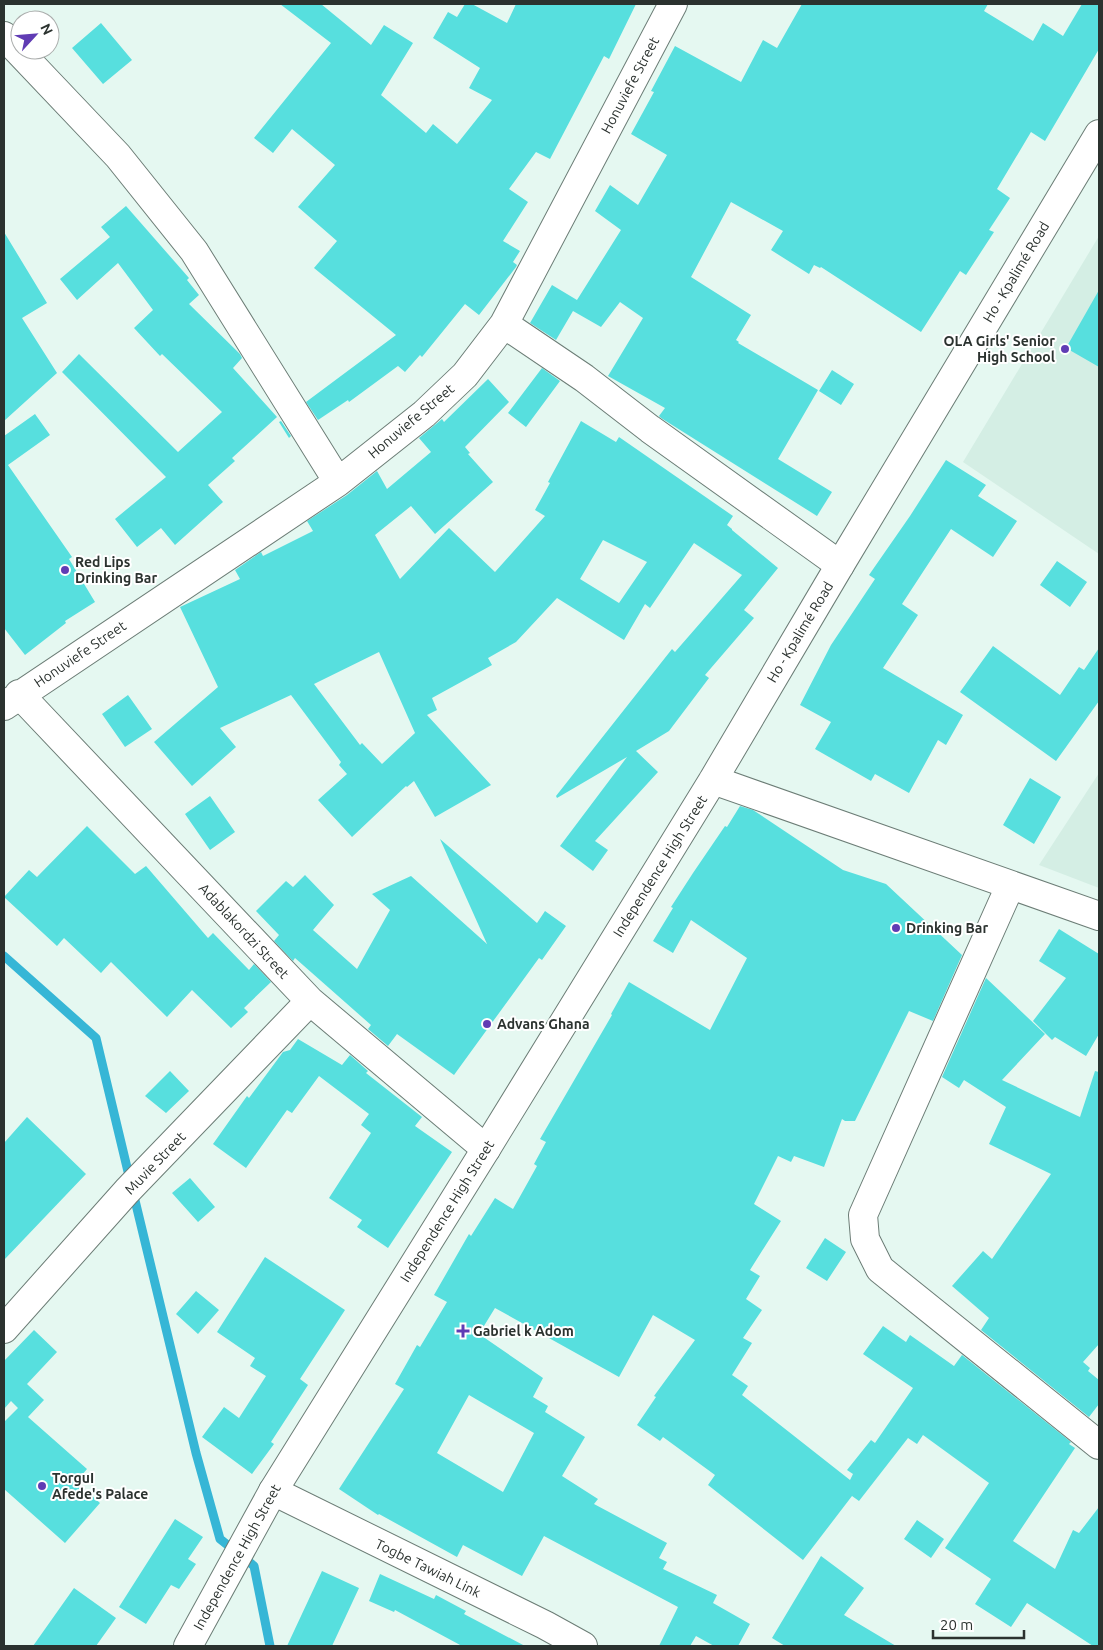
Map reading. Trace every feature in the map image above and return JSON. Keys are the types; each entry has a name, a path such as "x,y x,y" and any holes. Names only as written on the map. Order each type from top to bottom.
{"street":[{"name":"Honuviefe Street","path":"12,700 338,482 424,414 465,375 504,324 673,4"},
{"path":"4,36 118,156 194,251 338,482"},
{"name":"Ho - Kpalimé Road","path":"713,780 1099,134"},
{"path":"504,324 584,378 650,429 840,565"},
{"name":"Adablakordzi Street","path":"12,700 310,1001 486,1149"},
{"path":"713,780 1099,916"},
{"name":"Independence High Street","path":"188,1646 272,1491 486,1149 713,780"},
{"path":"1010,886 863,1215 865,1239 880,1269 1099,1445"},
{"name":"Muvie Street","path":"4,1329 134,1184 310,1001"},
{"name":"Togbe Tawiah Link","path":"272,1491 545,1625 583,1646"}],"shaded area":[{"name":"OLA Girls' Senior High School","path":"1099,236 1099,554 963,462"},
{"path":"1099,773 1099,888 1039,865"}],"building":[{"path":"280,4 321,4 371,45 384,25 413,43 381,95 426,133 433,124 457,144 492,100 469,88 480,68 433,38 448,12 457,17 465,4 472,4 507,23 516,4 636,4 609,59 604,56 550,159 536,152 509,189 528,202 503,241 520,251 513,262 517,265 516,267 479,315 465,304 422,357 420,355 405,372 398,366 349,402 348,400 318,420 306,402 396,335 314,268 337,241 298,207 335,165 292,129 273,153 254,138 331,43"},
{"path":"802,4 988,4 984,11 1033,41 1043,23 1063,36 1082,4 1099,4 1099,49 1045,141 1031,132 997,189 1010,198 989,230 994,232 966,275 960,271 921,332 821,267 814,265 809,274 771,250 783,231 731,202 691,277 751,315 736,340 738,343 818,390 778,459 832,492 817,516 661,418 659,416 665,408 608,376 643,318 620,302 601,327 573,311 556,340 530,323 552,285 577,300 621,230 595,211 610,185 638,205 667,155 631,134 654,92 651,91 675,46 741,82 763,40 777,48"},
{"path":"101,23 132,60 103,84 72,48"},
{"path":"126,206 189,278 187,280 199,295 189,304 240,354 242,358 233,368 277,417 232,458 235,461 208,485 223,502 175,545 161,528 137,547 115,519 166,477 62,372 79,354 178,452 222,412 162,354 160,356 134,328 153,310 118,263 77,300 60,279 110,237 101,227"},
{"path":"4,232 47,303 22,318 57,373 4,421"},
{"path":"1099,290 1099,367 1066,348"},
{"path":"542,368 560,381 526,427 508,413"},
{"path":"832,370 854,384 841,405 819,391"},
{"path":"488,379 509,402 465,447 470,453 468,454 493,482 435,534 411,506 375,535 400,579 449,528 495,572 545,516 535,510 581,421 616,442 619,437 733,516 727,525 778,568 744,610 754,618 705,675 709,678 669,731 636,751 658,772 595,841 608,850 593,871 560,846 627,757 557,798 556,796 672,649 675,652 742,575 694,543 650,608 645,604 624,640 557,598 516,642 488,658 492,665 432,698 437,710 427,715 491,785 435,817 414,781 406,786 352,837 318,800 347,774 339,765 341,762 291,695 220,728 236,747 192,786 154,742 218,687 180,607 240,579 235,570 261,552 263,556 313,531 307,521 347,495 377,471 387,489 431,452 419,438 442,419 444,422","holes":["603,540 647,562 619,603 580,579","379,652 415,733 382,764 362,743 360,745 314,684"]},
{"path":"35,414 50,435 8,465 72,557 69,559 95,602 65,621 66,623 25,655 4,628 4,436"},
{"path":"281,421 291,436 289,438 279,422"},
{"path":"946,460 986,485 978,496 1017,521 993,557 951,529 902,604 918,615 883,668 963,715 946,745 938,740 909,793 875,774 871,781 815,749 831,722 800,705 831,645 875,579 869,575"},
{"path":"1057,561 1087,582 1070,607 1040,585"},
{"path":"993,646 1060,695 1079,667 1084,670 1099,648 1099,701 1056,761 960,692"},
{"path":"128,695 152,729 125,747 102,714"},
{"path":"1030,778 1061,797 1034,844 1003,825"},
{"path":"210,796 235,832 210,850 185,814"},
{"path":"740,806 753,810 843,870 886,884 962,955 933,1021 909,1011 855,1121 845,1121 842,1119 824,1167 794,1156 791,1162 778,1156 754,1204 781,1221 750,1270 760,1276 746,1299 762,1310 743,1338 752,1343 732,1375 748,1386 742,1395 850,1480 853,1474 847,1470 871,1440 875,1443 913,1388 863,1354 883,1326 906,1342 910,1335 954,1366 962,1355 1071,1442 1069,1444 1075,1448 1013,1541 1055,1569 1073,1530 1079,1533 1099,1507 1099,1646 1093,1646 1027,1603 1011,1627 975,1604 991,1579 945,1548 989,1483 923,1435 917,1444 908,1438 859,1501 852,1496 803,1560 708,1485 715,1475 663,1437 660,1441 637,1425 656,1397 654,1396 695,1340 653,1315 619,1377 495,1308 479,1334 543,1378 533,1397 548,1406 545,1412 585,1437 562,1476 598,1499 594,1504 667,1543 659,1558 667,1562 663,1569 717,1595 713,1603 750,1624 738,1646 714,1646 696,1636 690,1646 659,1646 678,1607 544,1536 522,1576 463,1545 457,1557 378,1515 339,1489 404,1389 395,1384 417,1345 420,1347 447,1302 434,1295 469,1234 471,1236 495,1198 513,1209 537,1166 534,1164 546,1142 540,1139 629,982 710,1030 747,958 691,920 673,953 653,941 673,908 671,907 693,873 725,826 727,827","holes":["469,1395 534,1433 503,1492 437,1453"]},
{"path":"87,826 135,874 146,866 208,938 213,933 249,970 254,964 271,982 244,1008 248,1012 231,1028 192,990 167,1017 111,962 101,973 64,938 57,946 4,897 29,870 37,877"},
{"path":"440,839 537,923 545,911 566,926 542,960 539,958 454,1075 397,1034 388,1046 368,1029 371,1025 295,958 293,961 274,941 279,935 256,911 286,881 293,887 305,875 334,905 313,930 357,969 390,910 372,894 411,876 487,944"},
{"path":"1059,929 1099,954 1099,1034 1086,1056 1055,1037 1052,1040 1033,1021 1066,978 1039,961"},
{"path":"986,978 1045,1034 1002,1080 1080,1117 1095,1071 1099,1072 1099,1344 1083,1362 1090,1368 1088,1371 1099,1380 1099,1404 1089,1417 981,1330 989,1318 952,1286 983,1251 992,1259 1051,1174 989,1144 1006,1107 964,1080 959,1088 942,1077"},
{"path":"298,1039 342,1065 350,1055 368,1071 366,1073 422,1117 415,1126 452,1152 388,1248 357,1227 362,1220 329,1198 371,1133 361,1125 369,1114 319,1076 292,1113 287,1110 246,1168 213,1144 247,1096 249,1098 283,1052 290,1050"},
{"path":"170,1071 189,1091 166,1113 145,1096"},
{"path":"27,1117 86,1174 4,1260 4,1143"},
{"path":"190,1178 215,1207 198,1222 172,1193"},
{"path":"825,1238 846,1252 827,1281 806,1268"},
{"path":"265,1257 345,1310 300,1379 308,1385 271,1442 274,1444 252,1474 202,1437 224,1407 239,1418 266,1376 250,1366 255,1358 217,1332"},
{"path":"196,1291 219,1310 198,1334 176,1314"},
{"name":"TorguI Afede's Palace","path":"34,1330 57,1352 27,1384 44,1400 28,1417 87,1469 76,1482 100,1503 65,1543 4,1489 4,1422 18,1408 11,1401 4,1409 4,1361"},
{"path":"175,1519 203,1537 188,1559 196,1564 179,1589 171,1585 146,1624 119,1607"},
{"path":"917,1520 944,1539 931,1558 904,1539"},
{"path":"821,1556 864,1588 844,1615 896,1646 785,1646 772,1638"},
{"path":"322,1571 359,1588 332,1646 287,1646"},
{"path":"380,1574 434,1599 436,1595 466,1611 464,1614 525,1646 462,1646 395,1610 394,1612 369,1601"},
{"path":"74,1588 116,1618 96,1646 33,1646"}],"waterway":[{"path":"4,956 96,1038 130,1180"},
{"path":"133,1192 196,1453 220,1539 254,1566 270,1646"}],"place":[{"name":"OLA Girls' Senior High School","path":"1065,349"},
{"name":"Red Lips Drinking Bar","path":"65,570"},
{"name":"Drinking Bar","path":"896,928"},
{"name":"Advans Ghana","path":"487,1024"},
{"name":"Gabriel k Adom","path":"463,1331"},
{"name":"TorguI Afede's Palace","path":"42,1486"}]}
